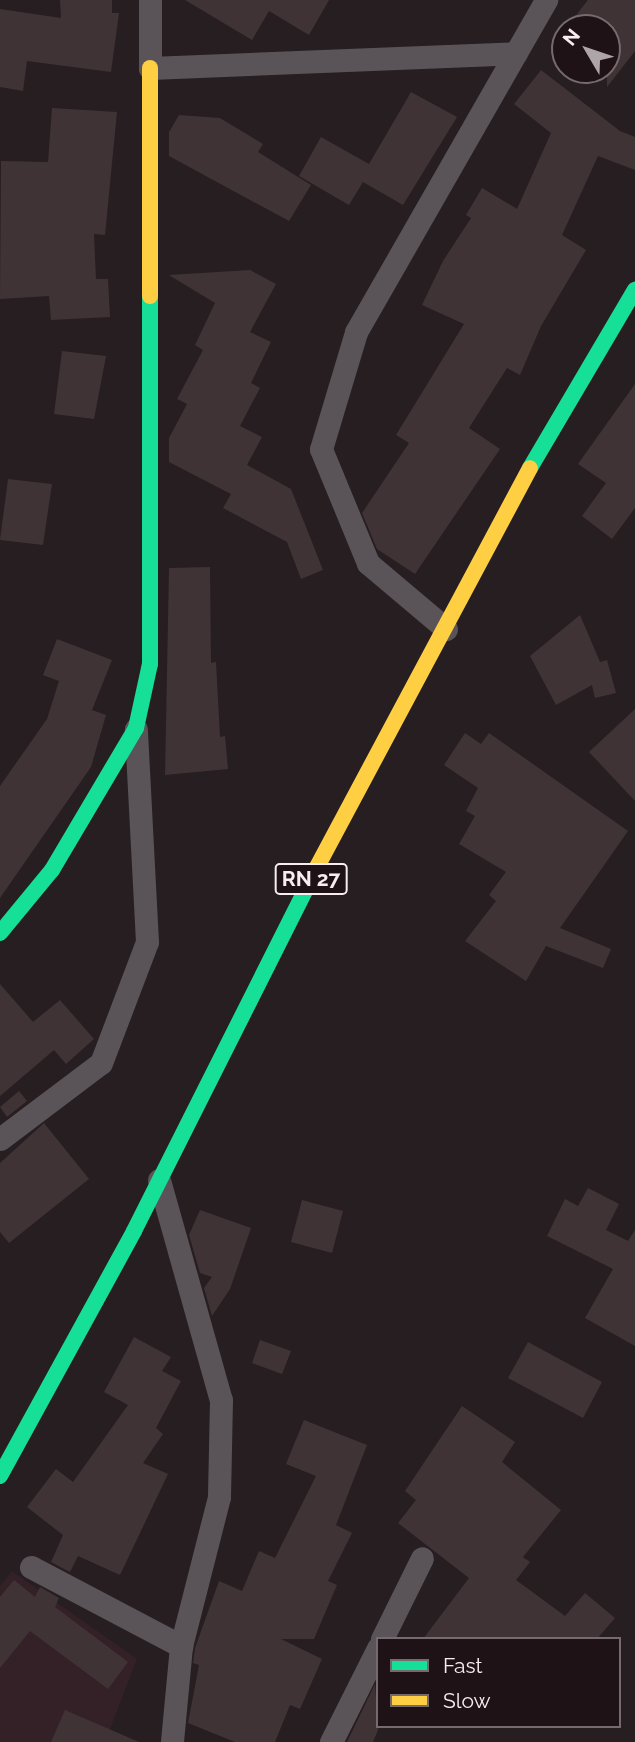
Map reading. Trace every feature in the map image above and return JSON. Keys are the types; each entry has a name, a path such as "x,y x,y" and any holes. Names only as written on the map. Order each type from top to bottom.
{"main road":[{"path":"0,933 52,870 136,729 150,664 150,68"},
{"name":"RN 27","path":"0,1476 159,1180 271,953 539,451 635,289"}],"street":[{"path":"150,0 150,68 516,53"},
{"path":"446,629 368,563 321,449 356,332 546,0"},
{"path":"0,1139 101,1063 147,942 136,729"},
{"path":"159,1180 221,1400 219,1497 181,1646 172,1742"},
{"path":"383,1637 422,1558"},
{"path":"31,1567 181,1646"},
{"path":"331,1742 376,1652"}],"shaded area":[{"path":"12,1571 137,1659 105,1742 0,1742 0,1586"}],"building":[{"path":"60,0 112,0 112,13 119,13 111,72 27,61 23,91 0,87 0,9 61,18"},
{"path":"185,0 329,0 309,35 269,11 252,40"},
{"path":"588,0 635,0 635,51 621,69 621,14 577,14"},
{"path":"541,70 551,78 551,84 559,84 620,131 635,137 635,170 598,156 562,235 586,250 541,326 520,375 507,368 469,428 500,449 415,574 377,549 362,513 409,443 396,435 464,324 422,305 443,261 471,218 466,215 482,188 517,209 551,133 514,104"},
{"path":"411,92 457,117 403,205 363,182 349,205 299,176 321,137 369,164"},
{"path":"52,108 117,112 105,235 94,234 96,279 108,279 110,317 51,320 49,296 0,299 1,161 48,162"},
{"path":"179,115 220,118 263,144 258,152 311,185 289,221 169,156 169,132"},
{"path":"250,270 276,284 250,332 271,342 251,383 260,388 240,426 262,437 247,465 291,489 323,570 301,579 287,542 223,508 231,494 169,462 169,438 187,404 177,399 203,350 195,345 215,303 169,275"},
{"path":"62,351 106,356 94,419 54,414"},
{"path":"635,384 635,508 612,539 582,516 606,483 578,464"},
{"path":"8,479 52,484 43,545 0,540"},
{"path":"210,567 211,663 216,662 220,737 225,736 228,769 165,775 169,568"},
{"path":"580,615 600,662 607,660 616,693 595,698 592,685 556,705 530,656"},
{"path":"57,639 112,660 92,710 106,715 91,767 0,898 0,786 47,719 59,681 43,675"},
{"path":"635,709 635,801 589,752"},
{"path":"465,733 481,744 489,733 628,831 560,928 611,949 603,968 546,946 526,981 465,941 496,901 489,895 506,872 459,844 475,816 466,811 478,788 444,765"},
{"path":"0,984 33,1022 60,1000 94,1039 66,1064 54,1050 0,1096"},
{"path":"19,1091 27,1101 7,1117 0,1107"},
{"path":"44,1123 89,1179 9,1243 0,1232 0,1163"},
{"path":"588,1188 619,1204 606,1230 628,1241 635,1230 635,1346 585,1318 613,1269 547,1236 565,1199 578,1206"},
{"path":"302,1200 343,1211 332,1253 291,1242"},
{"path":"200,1210 251,1228 230,1289 212,1316 204,1288 212,1277 200,1273 189,1235"},
{"path":"134,1337 171,1357 162,1371 181,1381 156,1428 163,1434 143,1463 168,1474 120,1575 78,1556 70,1572 51,1562 63,1535 27,1507 56,1469 73,1482 128,1405 104,1392"},
{"path":"260,1340 291,1351 282,1374 252,1363"},
{"path":"528,1342 602,1382 583,1418 508,1378"},
{"path":"462,1406 515,1442 502,1462 561,1510 523,1557 530,1562 516,1580 565,1616 585,1593 615,1618 599,1637 425,1637 469,1578 398,1523 416,1500 405,1491"},
{"path":"304,1420 367,1445 336,1525 352,1533 328,1581 337,1585 314,1639 281,1639 322,1659 300,1709 290,1705 275,1742 235,1742 188,1723 199,1665 193,1663 195,1648 219,1581 242,1591 259,1551 275,1558 316,1476 286,1464"},
{"path":"14,1580 35,1597 40,1587 59,1598 55,1607 128,1662 108,1689 30,1631 0,1668 0,1597"},
{"path":"375,1684 378,1730 373,1742 347,1742"},
{"path":"65,1710 139,1742 51,1742"}],"traffic: fast":[{"path":"530,468 635,290"},
{"path":"0,933 52,870 136,728 150,664 150,296"},
{"path":"0,1476 134,1231 317,867"}],"traffic: slow":[{"path":"150,68 150,296"},
{"path":"317,867 530,468"}]}
